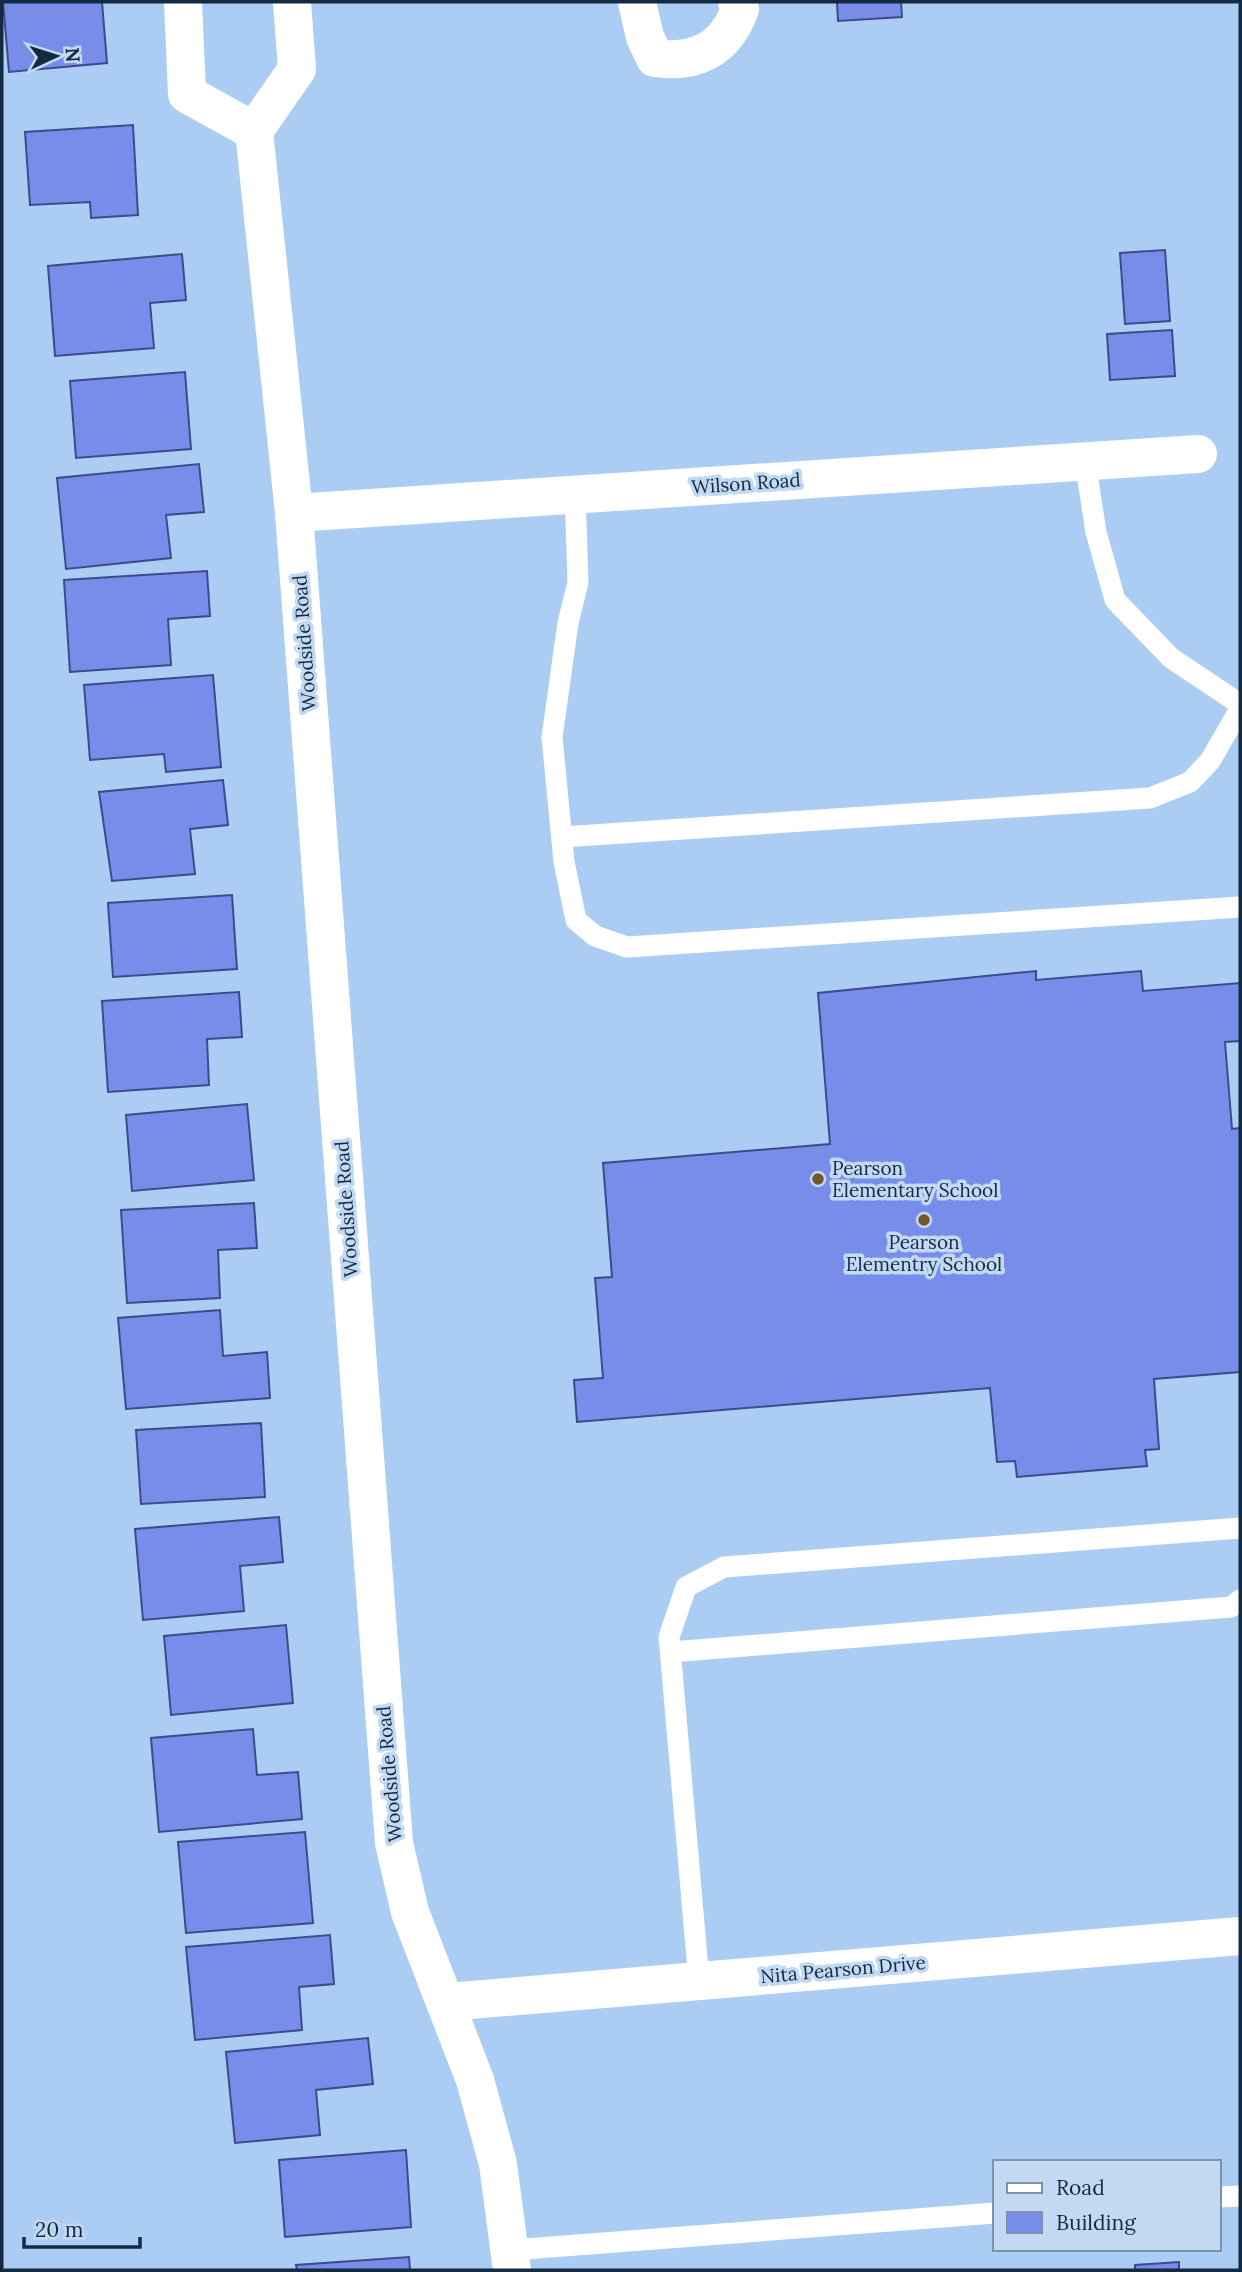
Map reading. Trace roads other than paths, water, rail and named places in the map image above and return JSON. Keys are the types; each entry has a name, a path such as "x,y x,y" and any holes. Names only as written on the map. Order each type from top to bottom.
{"street":[{"path":"183,2 187,94 254,131 298,69 292,2"},
{"path":"637,2 645,37 655,58 668,60 702,55 719,43 733,29 740,9 737,2"},
{"name":"Woodside Road","path":"254,131 294,513 394,1843 410,1912 475,2080 498,2164 511,2260"},
{"name":"Wilson Road","path":"294,513 1198,454"},
{"name":"Nita Pearson Drive","path":"447,2002 1240,1936"}],"lane":[{"path":"562,837 1150,797 1190,782 1210,761 1240,707 1171,658 1115,600 1096,533 1085,461"},
{"path":"575,494 578,582 568,623 552,737 562,837 576,920 595,936 627,947 1240,907"},
{"path":"699,1981 669,1637 686,1587 724,1567 1240,1528"},
{"path":"671,1652 1231,1608 1240,1601"},
{"path":"1221,2197 1240,2196"},
{"path":"511,2260 993,2213"}],"place":[{"name":"Pearson Elementary School","path":"818,1179"},
{"name":"Pearson Elementry School","path":"924,1220"}]}
